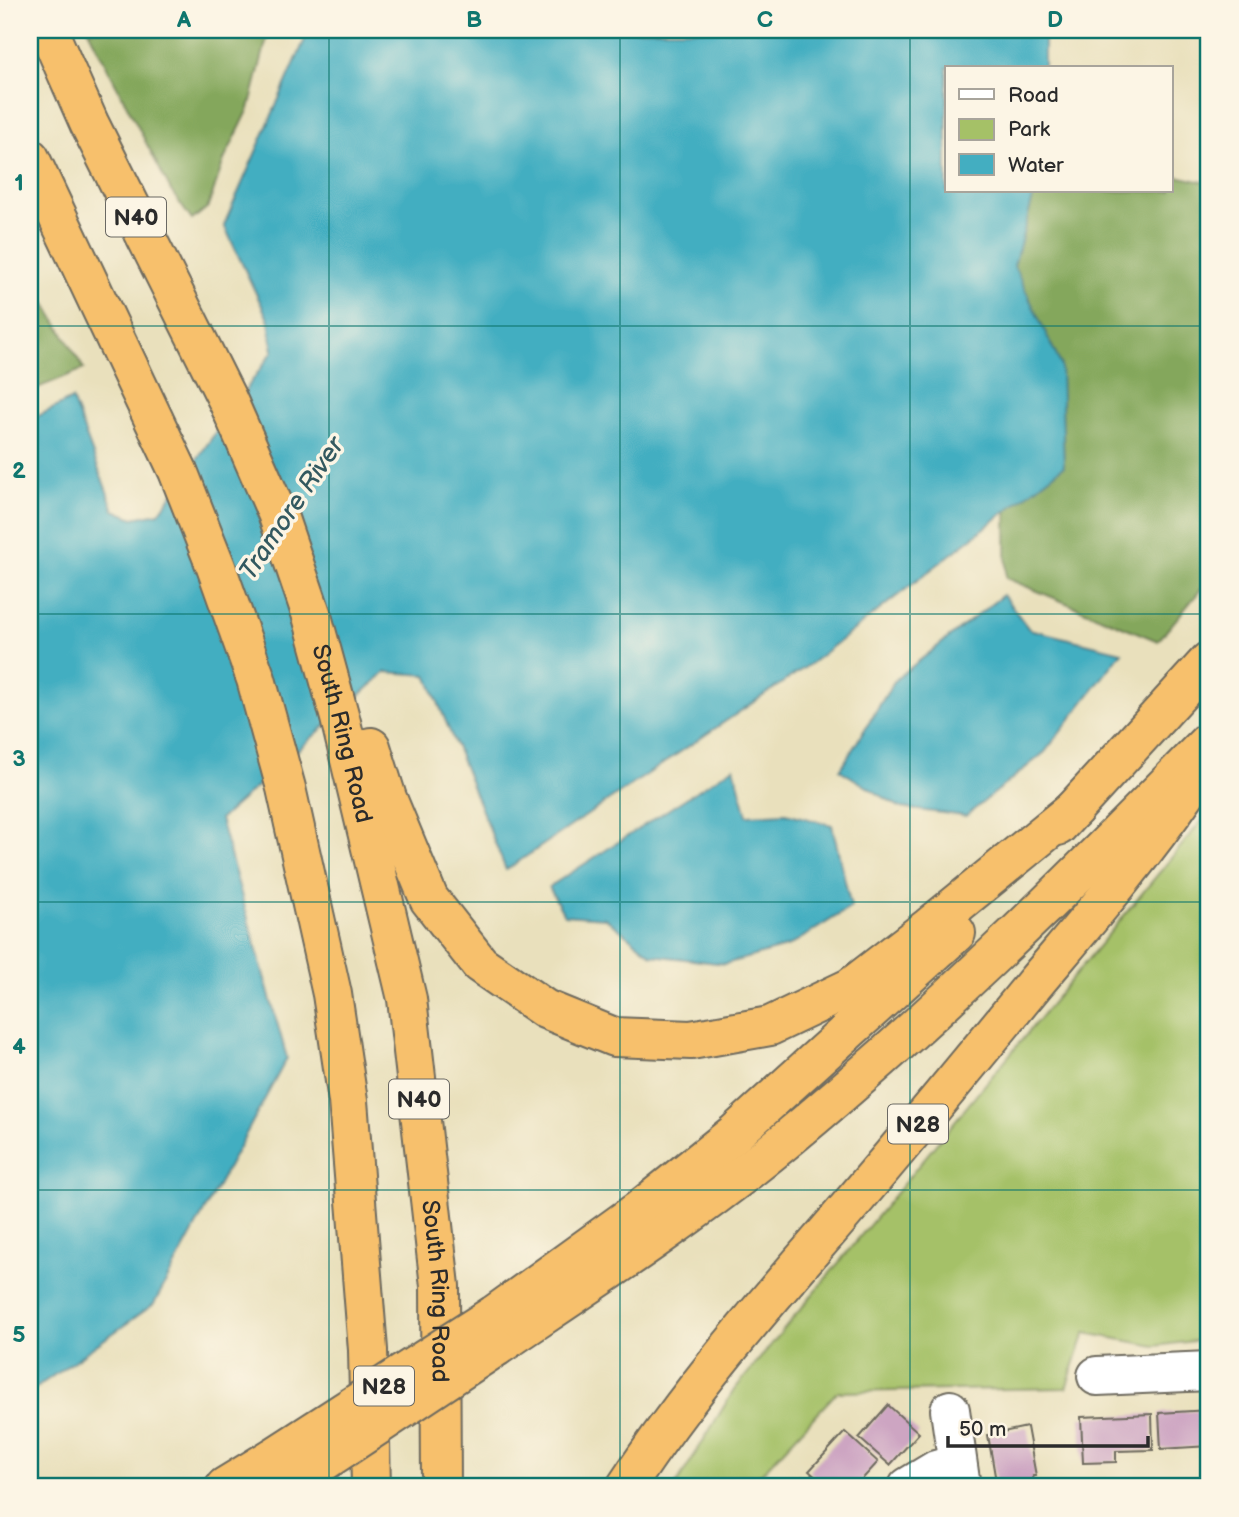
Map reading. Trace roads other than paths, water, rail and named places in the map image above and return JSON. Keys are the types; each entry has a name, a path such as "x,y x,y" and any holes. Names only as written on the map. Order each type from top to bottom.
{"highway":[{"name":"South Ring Road","path":"48,30 89,123 229,401 277,513 312,616 348,709 407,999 440,1286 441,1487"},
{"name":"N40","path":"30,158 178,471 256,679 286,788 332,994 348,1101 368,1350 371,1487"},
{"name":"N28","path":"495,1331 734,1134 941,949 1209,661"},
{"path":"348,709 429,899 480,964 545,1009 614,1037 691,1040 770,1027 850,988 1074,808"},
{"name":"N28","path":"225,1487 281,1477 495,1331 686,1216 767,1155 872,1067 1106,846 1209,741"},
{"name":"N28","path":"626,1487 657,1440 738,1335 888,1161 1110,893 1160,830 1209,760"}],"street":[{"path":"1097,1376 1209,1371"},
{"path":"908,1487 936,1470 959,1476 950,1410"}],"water":[{"name":"Tramore River","path":"309,30 1044,30 1044,66 945,66 945,192 1035,192 1014,266 1061,365 1064,466 810,664 506,870 427,675 386,672 220,819 287,1058 154,1304 30,1392 30,420 72,399 114,510 133,518 159,513 273,351 269,321 224,225"},
{"path":"1003,595 1029,629 1122,652 1045,752 966,816 901,808 840,770 895,680"},
{"path":"734,767 747,815 786,813 832,825 851,907 789,946 725,964 652,955 605,918 564,915 549,887"}]}
